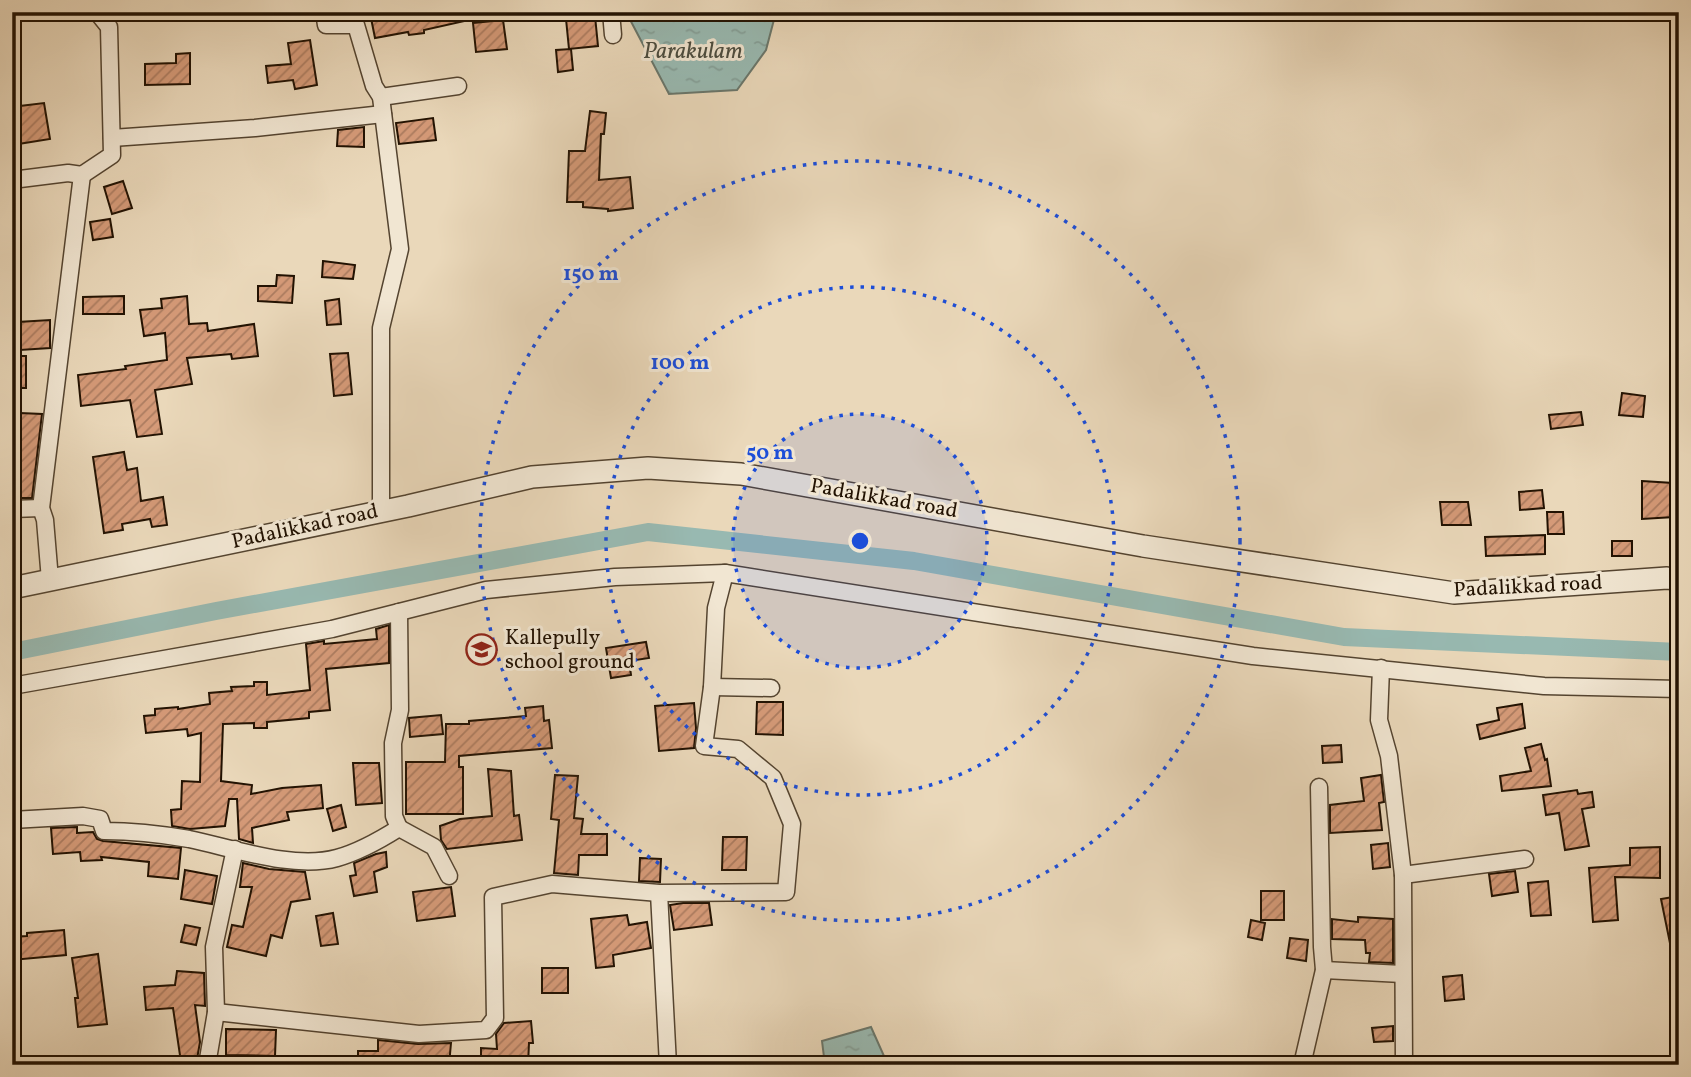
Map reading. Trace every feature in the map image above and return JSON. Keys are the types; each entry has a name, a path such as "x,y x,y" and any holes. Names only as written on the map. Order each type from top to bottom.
{"street":[{"path":"12,180 68,173 82,176 112,155 109,27 97,12"},
{"path":"324,12 326,25 356,26 374,86 381,97 400,249 381,328 381,512"},
{"path":"611,12 613,35"},
{"path":"381,97 458,86"},
{"path":"112,138 255,128 383,114"},
{"path":"50,580 45,520 40,508 82,176"},
{"name":"Padalikkad road","path":"12,588 381,512 532,477 648,468 741,474 1143,546 1454,593 1667,578 1679,580"},
{"path":"12,509 40,508"},
{"path":"215,1012 419,1034 486,1030 495,1018 493,897 552,884 659,893 786,892 792,824 773,778 738,749 704,746 712,687 716,608 725,573"},
{"path":"12,686 319,632 486,590 615,577 725,573 1253,656 1544,686 1679,689"},
{"path":"399,612 400,710 393,743 394,816 399,828 433,847 449,876"},
{"path":"1381,668 1379,720 1389,756 1403,874 1404,1065"},
{"path":"712,687 771,688"},
{"path":"1302,1065 1324,970 1318,787"},
{"path":"12,820 83,816 100,819 104,831 137,831 309,861 336,858 365,848 399,828"},
{"path":"207,1065 215,1012 214,947 235,849"},
{"path":"1403,874 1525,859"},
{"path":"659,893 668,1065"},
{"path":"1324,970 1402,974"}],"water":[{"name":"Parakulam","path":"626,12 776,12 766,50 737,90 669,94"},
{"path":"871,1027 888,1065 825,1065 822,1041"}],"building":[{"path":"436,12 478,12 478,18 424,30 424,33 409,35 408,32 375,38 371,18 387,16 387,19"},
{"path":"595,16 598,46 569,49 566,19"},
{"path":"503,20 507,49 476,52 473,23"},
{"path":"310,40 317,85 295,89 293,80 268,83 266,66 291,64 288,43"},
{"path":"571,49 573,70 558,72 556,50"},
{"path":"190,53 190,84 145,85 145,64 176,63 176,54"},
{"path":"44,103 50,139 12,145 12,107"},
{"path":"590,111 606,113 604,134 601,134 599,180 630,177 633,208 608,211 583,207 583,202 567,202 569,151 585,151"},
{"path":"433,118 436,140 399,144 396,123"},
{"path":"364,127 364,147 337,146 338,130"},
{"path":"123,181 132,208 112,214 104,187"},
{"path":"110,219 113,237 93,240 90,222"},
{"path":"323,261 355,265 353,279 322,277"},
{"path":"277,275 294,276 292,303 258,301 258,286 276,286"},
{"path":"124,296 124,314 83,314 83,297"},
{"path":"187,296 189,324 207,323 208,331 254,324 258,356 232,359 231,354 187,358 192,384 155,390 162,434 137,437 130,400 81,406 78,375 167,360 165,333 144,336 140,310 162,308 161,299"},
{"path":"339,299 341,324 327,325 325,301"},
{"path":"50,320 50,348 20,350 18,322"},
{"path":"348,353 352,394 334,396 330,354"},
{"path":"12,356 26,356 26,388 12,388"},
{"path":"1622,393 1645,396 1643,417 1619,415"},
{"path":"1581,412 1583,425 1551,429 1549,415"},
{"path":"42,414 32,498 12,498 12,415"},
{"path":"124,452 127,470 137,468 141,501 163,497 167,525 152,527 150,519 122,524 123,530 104,533 93,457"},
{"path":"1642,481 1673,483 1674,517 1642,519"},
{"path":"1542,490 1544,508 1520,510 1519,492"},
{"path":"1440,502 1468,502 1471,525 1442,525"},
{"path":"1547,512 1563,512 1564,534 1548,534"},
{"path":"1545,535 1545,554 1486,556 1485,537"},
{"path":"1612,541 1632,541 1632,556 1612,556"},
{"path":"389,625 389,663 326,669 330,710 309,712 309,718 267,722 267,728 254,728 254,723 223,724 221,781 252,785 251,794 321,785 323,808 287,812 289,820 252,828 253,843 239,839 237,799 229,799 225,826 190,829 172,826 171,810 181,809 182,781 200,782 201,733 188,736 187,729 146,733 144,716 155,715 155,709 210,704 209,693 232,691 231,687 254,686 254,682 267,682 267,695 310,690 306,644 377,639 376,629"},
{"path":"646,642 649,658 629,661 631,675 611,678 606,648"},
{"path":"757,702 783,702 783,735 756,734"},
{"path":"694,703 694,748 659,751 655,706"},
{"path":"1522,704 1525,728 1480,739 1477,725 1499,720 1497,708"},
{"path":"543,706 544,721 549,720 552,748 459,756 459,767 463,767 463,814 406,814 406,762 445,762 446,724 469,724 469,721 526,716 525,708"},
{"path":"441,715 443,734 410,737 409,718"},
{"path":"1541,744 1545,760 1547,759 1551,786 1502,791 1500,776 1531,771 1525,748"},
{"path":"1341,745 1342,762 1323,763 1322,746"},
{"path":"353,763 379,763 382,803 356,805"},
{"path":"488,769 511,771 514,816 519,815 522,840 447,849 441,840 440,826 460,819 492,816"},
{"path":"555,775 578,776 574,818 583,819 581,834 607,834 607,855 579,855 578,875 554,873 559,820 551,819"},
{"path":"1381,775 1384,802 1379,803 1382,830 1330,833 1330,805 1364,801 1361,778"},
{"path":"1577,790 1578,794 1592,792 1594,807 1582,809 1589,846 1565,850 1559,813 1546,815 1543,795"},
{"path":"341,805 346,827 333,831 327,809"},
{"path":"77,827 77,833 93,832 97,839 103,841 181,848 178,879 148,876 149,862 101,857 102,860 81,861 80,852 53,854 51,828"},
{"path":"723,837 747,837 746,870 722,870"},
{"path":"1388,843 1390,867 1373,869 1371,845"},
{"path":"1660,847 1660,878 1615,877 1618,920 1593,922 1589,868 1630,865 1630,848"},
{"path":"386,852 387,867 374,872 377,892 354,896 350,876 356,875 354,863"},
{"path":"640,858 661,859 660,882 639,881"},
{"path":"243,863 269,869 305,872 310,899 291,902 282,938 271,935 266,956 227,947 232,925 243,927 252,887 240,887"},
{"path":"185,870 217,876 212,904 181,899"},
{"path":"1515,871 1518,892 1492,896 1489,874"},
{"path":"1548,881 1551,915 1531,916 1528,883"},
{"path":"451,887 455,916 417,921 413,892"},
{"path":"1261,891 1284,891 1284,920 1261,920"},
{"path":"1679,896 1679,953 1672,953 1661,899"},
{"path":"709,903 712,925 674,930 670,905"},
{"path":"333,913 338,944 321,946 316,916"},
{"path":"627,915 629,925 647,922 651,948 613,955 614,966 596,968 591,919"},
{"path":"1358,917 1393,919 1393,963 1369,962 1370,953 1366,953 1365,940 1332,939 1332,919 1358,922"},
{"path":"1251,920 1265,923 1262,940 1248,937"},
{"path":"185,925 200,928 196,945 181,942"},
{"path":"64,930 66,955 12,960 12,937"},
{"path":"1290,938 1308,940 1306,961 1287,958"},
{"path":"98,954 107,1024 78,1027 75,998 78,998 72,958"},
{"path":"542,968 568,968 568,993 542,993"},
{"path":"177,971 204,973 205,1006 195,1005 200,1042 197,1059 181,1062 173,1008 146,1010 144,987 175,985"},
{"path":"1462,975 1464,999 1445,1001 1443,977"},
{"path":"531,1021 533,1043 529,1043 528,1065 481,1065 481,1048 497,1049 496,1034 504,1023"},
{"path":"1393,1026 1393,1041 1374,1042 1372,1028"},
{"path":"226,1029 276,1030 275,1056 226,1055"},
{"path":"378,1040 418,1044 451,1043 449,1065 358,1065 358,1051 378,1051"}],"waterway":[{"path":"12,652 216,611 648,532 914,561 1344,637 1679,652"}],"place":[{"name":"Kallepully school ground","path":"482,650"}]}
